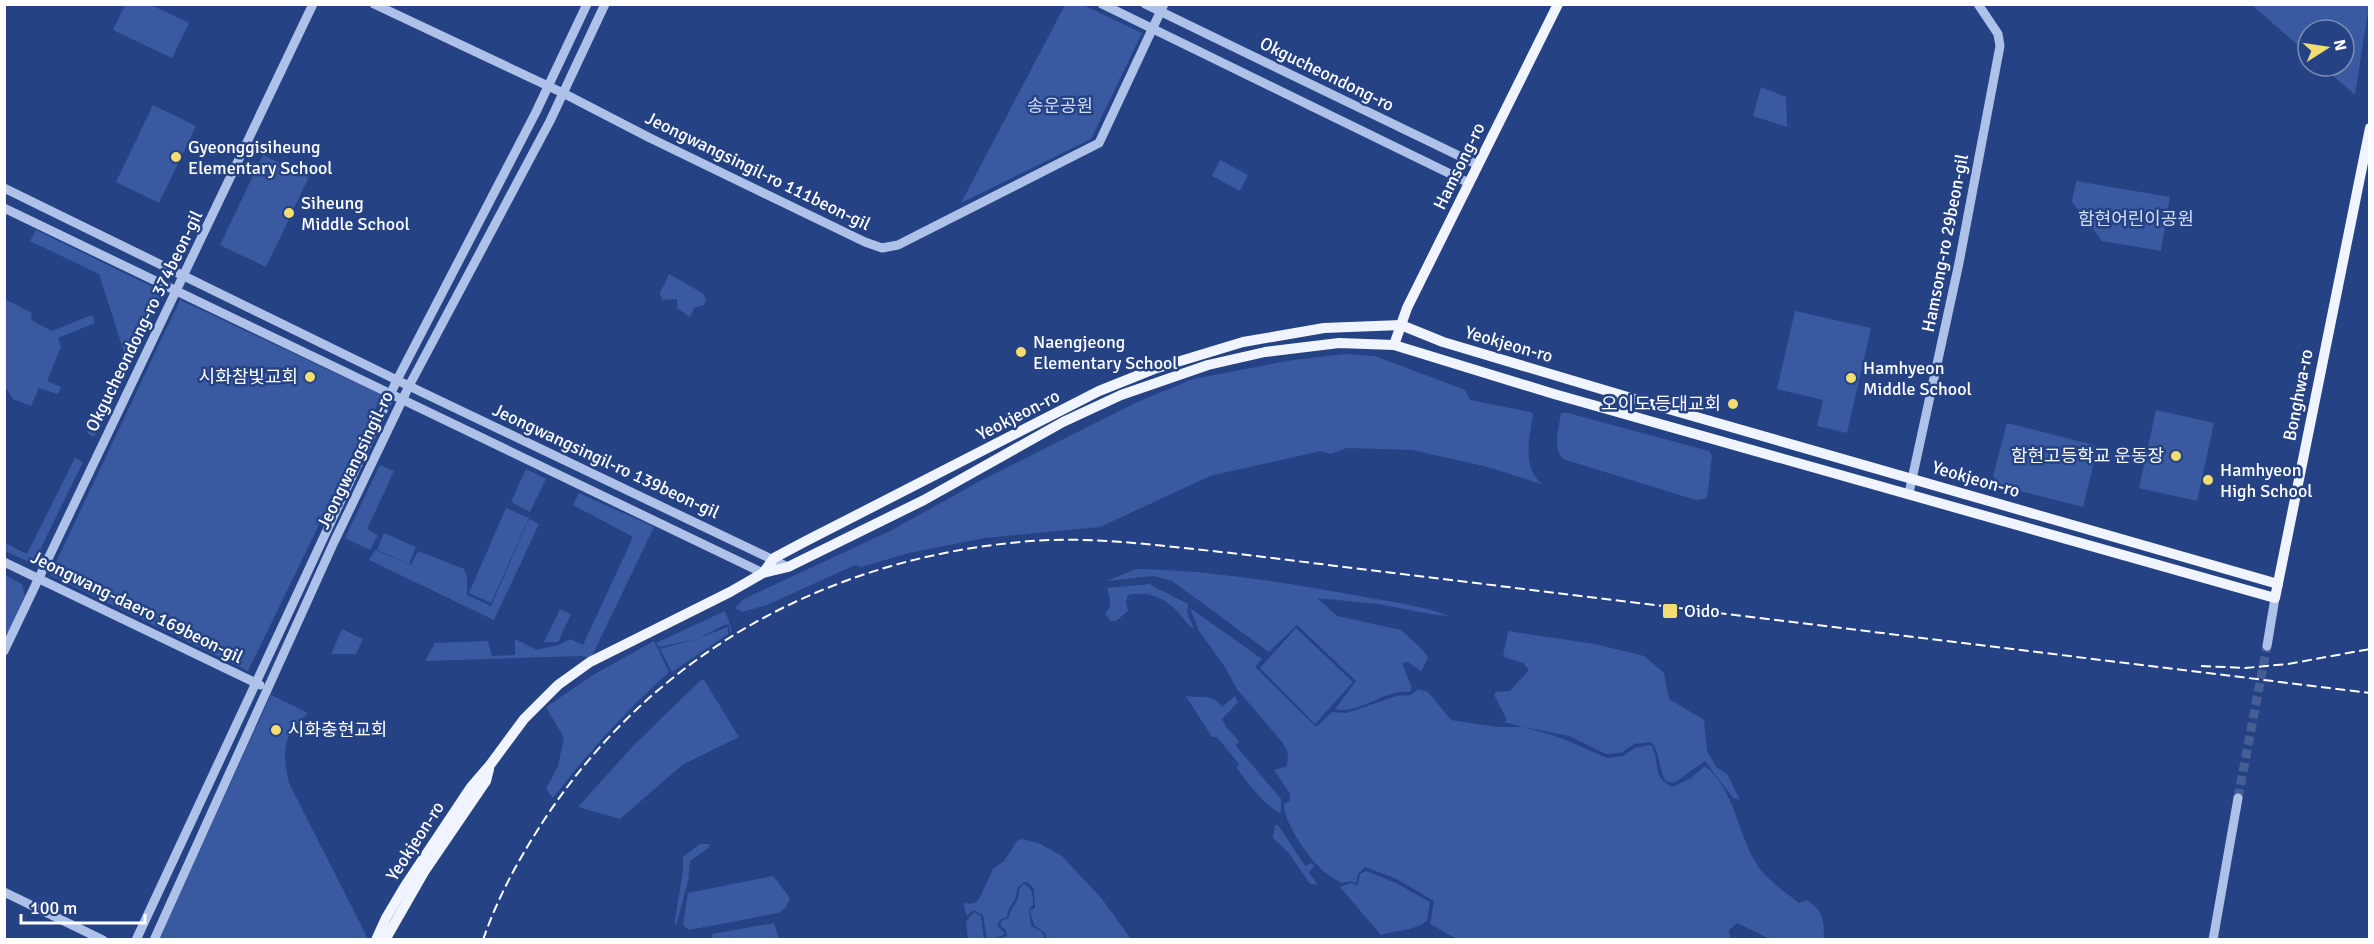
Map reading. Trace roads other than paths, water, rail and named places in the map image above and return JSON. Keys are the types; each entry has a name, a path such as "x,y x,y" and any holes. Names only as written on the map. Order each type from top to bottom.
{"main road":[{"name":"Hamsong-ro","path":"1394,345 1401,325 1469,183 1558,4"},
{"name":"Bonghwa-ro","path":"2275,598 2370,128"},
{"name":"Bonghwa-ro","path":"2364,152 2370,139"},
{"name":"Yeokjeon-ro","path":"763,573 774,558 1099,391 1154,369 1244,342 1324,328 1401,325 1443,342 2278,584"},
{"name":"Yeokjeon-ro","path":"376,939 390,910 471,787 524,719 558,685 590,662 763,573 788,567 924,500 1063,422 1121,395 1208,365 1265,352 1339,343 1394,345 1554,394 2275,598"},
{"name":"Yeokjeon-ro","path":"386,939 424,872 486,781 490,765"}],"street":[{"name":"Okgucheondong-ro 374beon-gil","path":"4,651 313,4"},
{"name":"Jeongwangsingil-ro 111beon-gil","path":"374,4 563,93 670,148 865,242 882,248 898,245 1100,143 1153,29"},
{"name":"Jeongwangsingil-ro","path":"136,939 390,394 548,87 587,4"},
{"name":"Jeongwangsingil-ro","path":"154,939 267,688 402,400 563,93 605,4"},
{"name":"Okgucheondong-ro","path":"1102,4 1469,183"},
{"name":"Okgucheondong-ro","path":"1145,4 1162,8 1478,165"},
{"name":"Hamsong-ro 29beon-gil","path":"1909,493 1959,263 2000,46 1998,34 1978,4"},
{"path":"1153,29 1162,8"},
{"name":"Jeongwangsingil-ro 139beon-gil","path":"4,188 409,386 774,558 788,567"},
{"name":"Jeongwangsingil-ro 139beon-gil","path":"4,208 763,573"},
{"name":"Jeongwang-daero 169beon-gil","path":"4,562 267,688"},
{"name":"Bonghwa-ro","path":"2267,646 2275,598"},
{"path":"2213,939 2238,798"},
{"path":"4,892 103,939"}],"tunnel":[{"path":"2238,798 2267,646"}],"railway":[{"path":"483,940 511,876 546,817 590,759 639,707 693,663 751,625 814,594 879,570 948,552 1020,542 1099,541 1231,553 2370,693"},
{"path":"2201,666 2245,668 2288,664 2370,649"}],"place":[{"name":"Gyeonggisiheung Elementary School","path":"176,157"},
{"name":"Siheung Middle School","path":"289,213"},
{"name":"Naengjeong Elementary School","path":"1021,352"},
{"name":"시화참빛교회","path":"310,377"},
{"name":"Hamhyeon Middle School","path":"1851,378"},
{"name":"오이도 등대교회","path":"1733,404"},
{"name":"함현고등학교 운동장","path":"2176,456"},
{"name":"Hamhyeon High School","path":"2208,480"},
{"name":"Oido","path":"1670,611"},
{"name":"시화충현교회","path":"276,730"}],"park label":[{"name":"송운공원","path":"1060,106"},
{"name":"함현어린이공원","path":"2136,219"}]}
